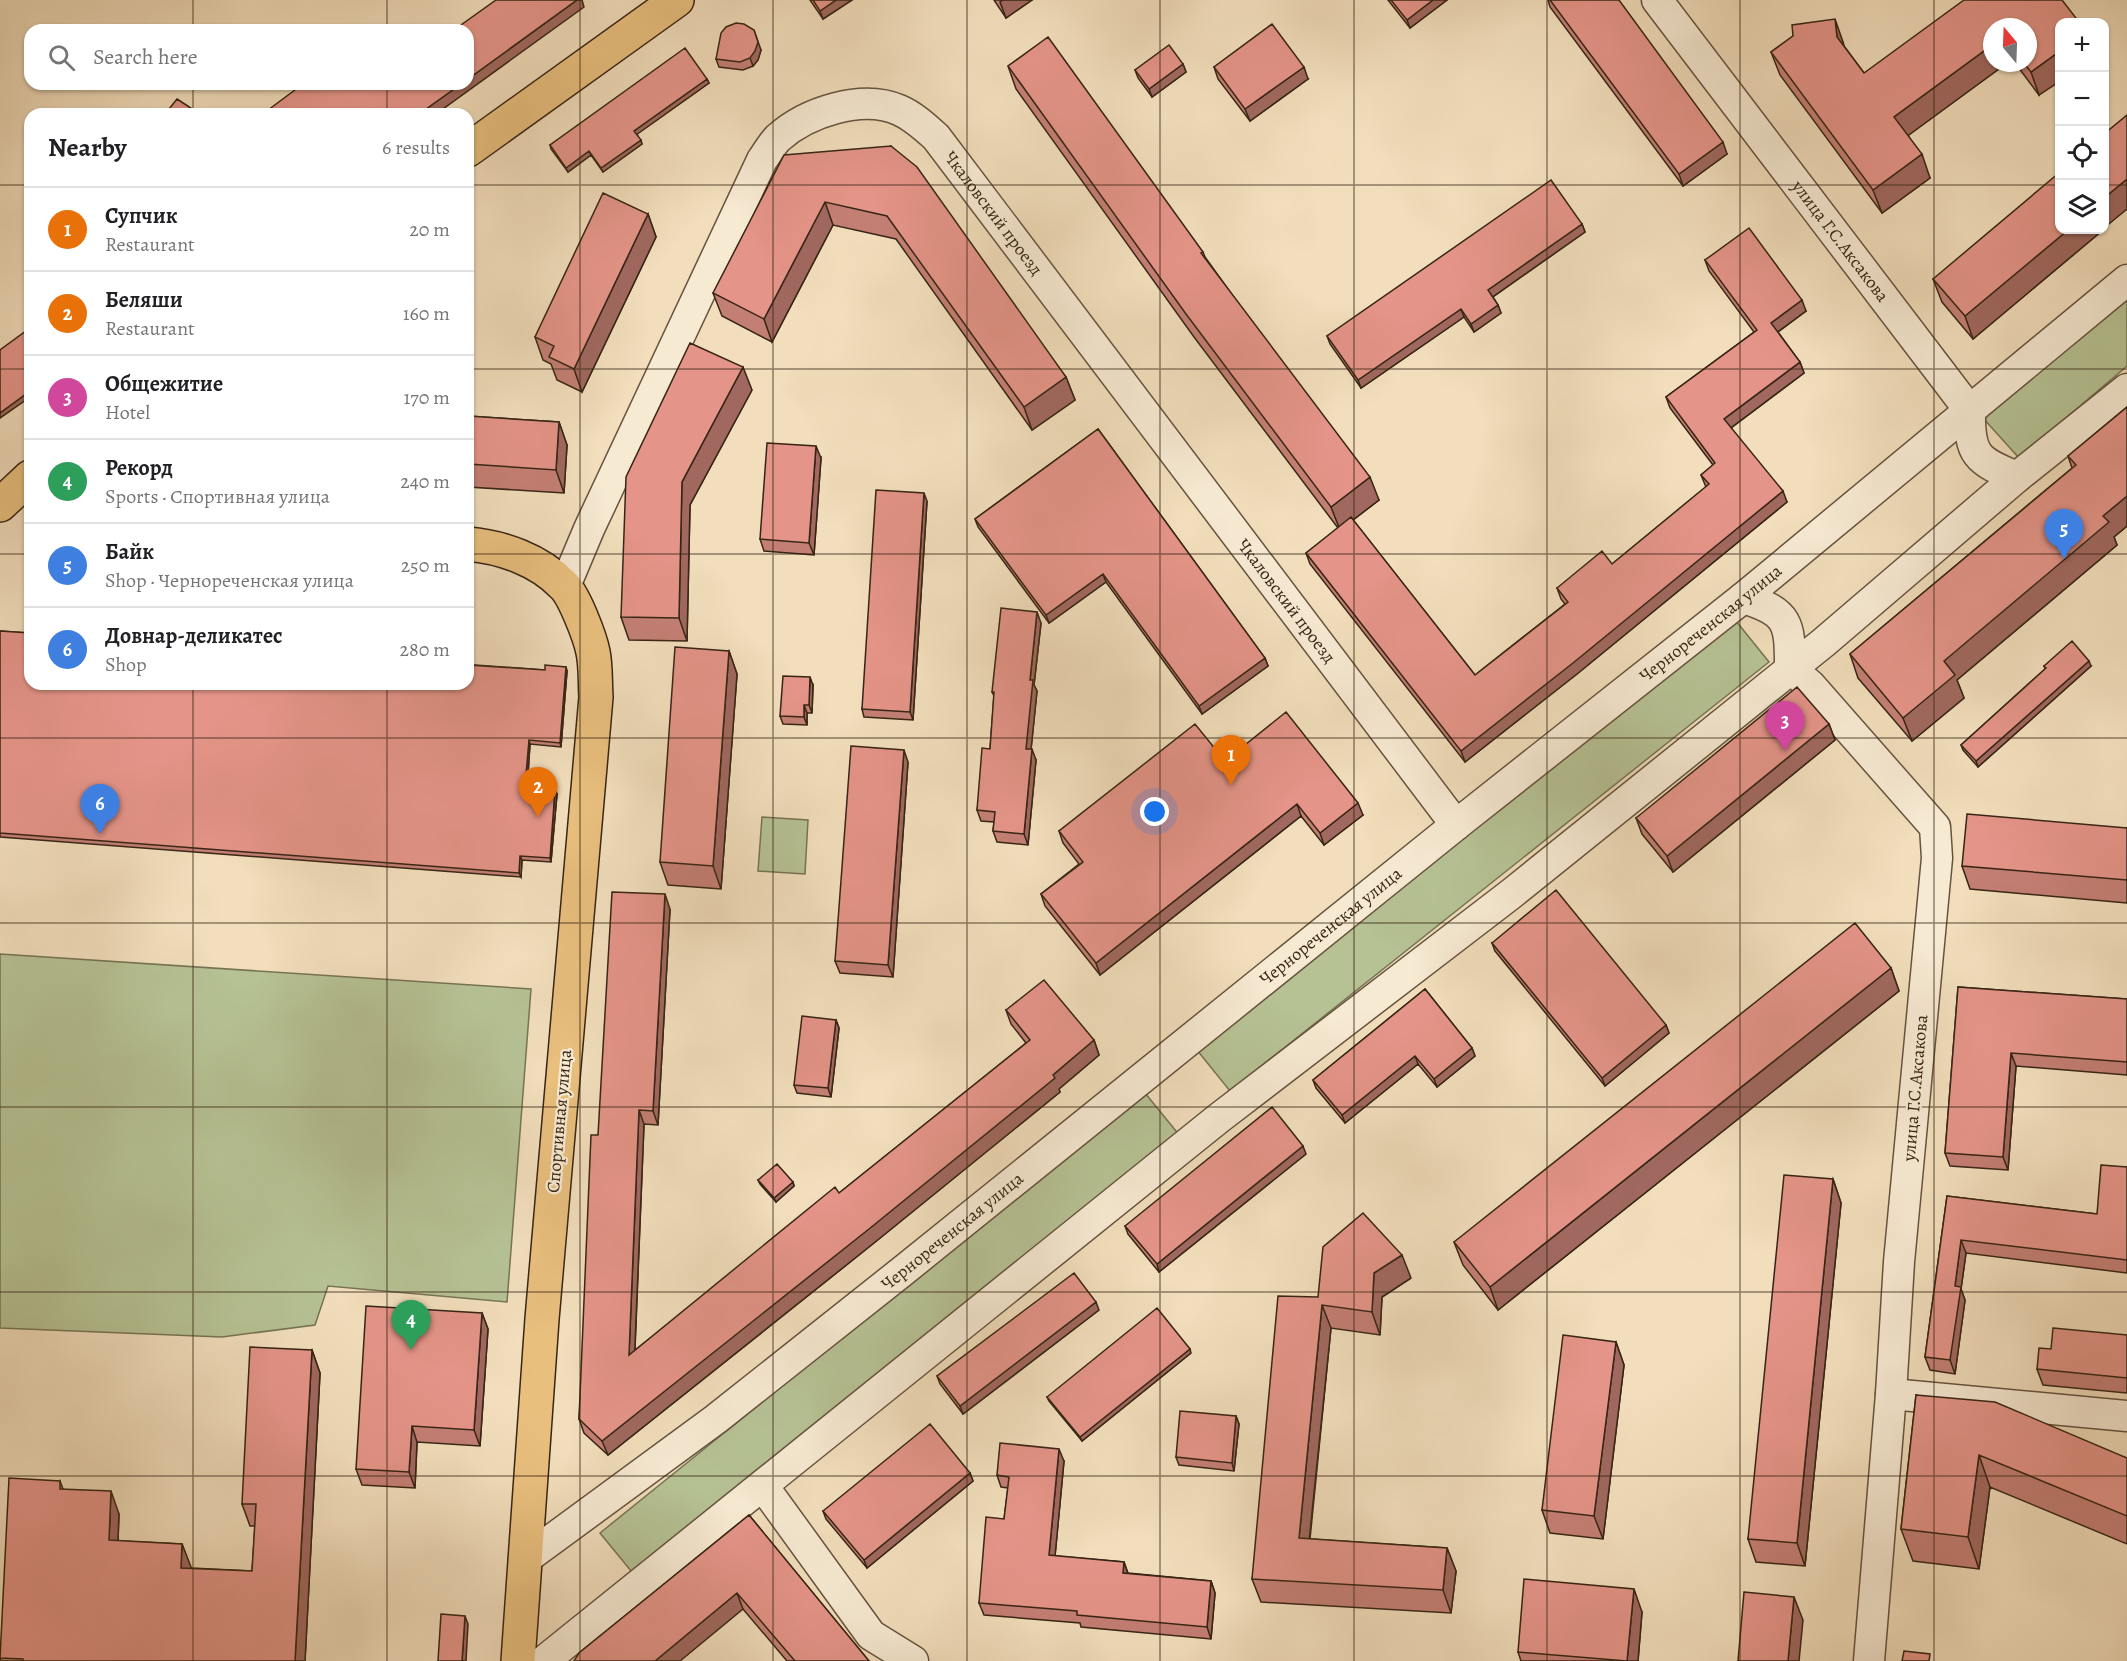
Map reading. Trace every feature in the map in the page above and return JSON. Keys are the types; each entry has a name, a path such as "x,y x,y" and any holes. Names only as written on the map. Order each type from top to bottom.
{"main road":[{"path":"474,146 677,0"},
{"path":"8,503 24,484"},
{"path":"474,545 509,552 528,560 544,569 565,586"},
{"name":"Спортивная улица","path":"518,1661 542,1319 596,698 592,651 579,612 565,586"}],"street":[{"name":"улица Г.С.Аксакова","path":"1657,0 1970,411"},
{"name":"Чкаловский проезд","path":"565,586 637,426 767,153 777,138 806,119 840,106 867,104 898,110 921,124 936,137 1456,825"},
{"name":"Чернореченская улица","path":"524,1560 725,1412 1177,1052 1456,825 1743,598 2127,280"},
{"path":"544,1661 1220,1118 1511,894 1831,636 2017,477 2127,389"},
{"path":"1970,411 1969,434 1977,455 1994,467 2017,477"},
{"path":"1743,598 1764,604 1782,616 1790,638 1790,669"},
{"name":"улица Г.С.Аксакова","path":"1790,669 1810,685 1935,827 1937,858 1907,1173 1869,1661"},
{"path":"1891,1394 2127,1416"},
{"path":"763,1486 871,1635 913,1661"}],"green space":[{"path":"2127,297 2127,366 2019,458 1983,418"},
{"path":"1736,621 1769,662 1230,1091 1197,1050"},
{"path":"762,817 808,820 805,874 758,871"},
{"path":"0,954 531,989 507,1302 328,1286 315,1325 222,1337 0,1328"},
{"path":"1145,1093 1180,1136 636,1577 600,1533"}],"building":[{"path":"496,0 577,0 474,75 474,24 462,24"},
{"path":"813,0 836,0 820,11"},
{"path":"1391,0 1433,0 1407,20"},
{"path":"1550,0 1619,0 1723,142 1679,174"},
{"path":"1964,0 2062,0 2076,18 2055,18 2055,55 2037,68 2037,18 1983,18 1983,52 1894,117 1922,154 1873,190 1771,52 1793,36 1792,25 1835,19 1837,37 1864,73"},
{"path":"736,23 744,24 754,30 758,42 755,51 750,58 740,62 716,59 721,33 726,27"},
{"path":"1272,24 1304,67 1245,109 1214,67"},
{"path":"1048,37 1203,252 1201,253 1370,477 1331,507 1186,314 1008,66"},
{"path":"1169,45 1183,64 1149,89 1135,70"},
{"path":"685,48 707,79 634,131 641,140 601,168 589,151 566,168 550,145"},
{"path":"295,90 453,90 427,108 271,108"},
{"path":"177,99 191,108 170,108"},
{"path":"2127,115 2127,179 2109,194 2109,180 2109,130"},
{"path":"891,146 917,167 1066,377 1024,407 887,216 825,202 764,319 713,293 784,155"},
{"path":"2055,176 2055,234 2063,234 1965,316 1933,279"},
{"path":"1551,180 1582,224 1488,290 1498,305 1471,324 1461,309 1358,380 1327,336"},
{"path":"603,193 648,214 574,369 549,357 554,346 535,337"},
{"path":"1749,228 1802,300 1771,323 1800,362 1724,419 1783,491 1573,663 1461,751 1306,553 1351,517 1475,675 1568,602 1557,588 1602,551 1612,564 1709,484 1701,475 1715,463 1666,397 1757,330 1705,260"},
{"path":"24,332 24,395 0,413 0,350"},
{"path":"690,343 743,367 682,482 679,618 621,617 626,477"},
{"path":"2127,407 2127,496 2103,516 2109,522 1944,661 1955,675 1903,718 1850,654 2076,465 2068,456"},
{"path":"474,416 559,422 556,470 474,464"},
{"path":"1098,429 1265,658 1199,706 1103,574 1046,615 975,519"},
{"path":"767,443 816,446 809,543 760,539"},
{"path":"876,490 924,493 910,712 862,709"},
{"path":"1001,608 1037,612 1026,749 1032,749 1024,834 993,831 995,812 977,810 982,748 990,749 994,692 992,692"},
{"path":"0,631 24,633 24,690 474,690 474,665 545,670 545,665 566,667 560,743 529,740 525,787 555,790 550,858 520,856 519,873 0,833"},
{"path":"2072,641 2089,661 1976,761 1961,745 2046,668 2044,666"},
{"path":"675,647 729,651 713,866 660,862"},
{"path":"783,676 810,677 809,705 804,705 804,717 780,716"},
{"path":"1797,687 1829,724 1667,856 1636,818"},
{"path":"1286,712 1358,803 1320,833 1297,804 1096,963 1041,894 1083,862 1059,831 1195,724 1225,761"},
{"path":"851,746 904,750 888,965 835,961"},
{"path":"1967,814 2127,828 2127,880 1962,866"},
{"path":"1556,890 1666,1025 1602,1078 1492,943"},
{"path":"612,892 665,894 653,1111 639,1110 629,1355 835,1187 839,1193 1030,1040 1006,1010 1044,980 1094,1040 1053,1075 1055,1078 602,1441 579,1419 591,1135 598,1135"},
{"path":"1855,923 1891,968 1490,1287 1454,1242"},
{"path":"1958,987 2127,999 2127,1062 2011,1053 2003,1157 1945,1153"},
{"path":"1425,989 1472,1048 1434,1079 1415,1056 1342,1115 1313,1080"},
{"path":"802,1016 836,1020 828,1088 794,1085"},
{"path":"1272,1107 1303,1146 1157,1264 1125,1226"},
{"path":"777,1164 793,1182 774,1198 758,1180"},
{"path":"2101,1165 2127,1167 2127,1260 1961,1240 1955,1286 1961,1287 1950,1360 1925,1357 1947,1196 2097,1214"},
{"path":"1784,1175 1833,1179 1797,1543 1748,1539"},
{"path":"1363,1213 1402,1255 1374,1273 1372,1312 1322,1305 1299,1538 1447,1548 1443,1590 1252,1579 1278,1296 1318,1297 1323,1247"},
{"path":"1074,1273 1096,1302 960,1406 937,1376"},
{"path":"366,1306 482,1313 474,1430 412,1426 409,1472 356,1469"},
{"path":"1157,1308 1190,1349 1080,1437 1047,1397"},
{"path":"2053,1328 2127,1335 2127,1378 2037,1369 2039,1348 2051,1349"},
{"path":"1563,1335 1616,1342 1594,1516 1542,1510"},
{"path":"250,1347 312,1350 295,1661 23,1661 23,1659 0,1658 9,1478 60,1481 60,1489 111,1491 109,1540 182,1544 181,1568 252,1571 256,1504 242,1504"},
{"path":"1916,1395 1995,1402 2127,1458 2127,1516 1979,1455 1968,1537 1901,1529"},
{"path":"1180,1411 1236,1416 1232,1463 1176,1457"},
{"path":"930,1424 970,1473 864,1560 823,1511"},
{"path":"1000,1443 1059,1449 1049,1555 1124,1562 1123,1573 1211,1581 1207,1627 1077,1615 1077,1611 979,1603 986,1517 1004,1519 1009,1477 997,1475"},
{"path":"749,1515 869,1661 795,1661 737,1593 655,1661 574,1661 579,1653"},
{"path":"1524,1579 1634,1589 1627,1661 1518,1652"},
{"path":"1744,1592 1794,1597 1788,1661 1738,1661"},
{"path":"441,1614 465,1616 462,1661 438,1661"},
{"path":"1904,1651 1930,1654 1929,1661 1902,1661"}],"place":[{"name":"Байк","path":"2064,559"},
{"name":"Общежитие","path":"1785,751"},
{"name":"Супчик","path":"1231,785"},
{"name":"Беляши","path":"538,817"},
{"name":"Довнар-деликатес","path":"100,834"},
{"name":"Рекорд","path":"411,1350"}]}
